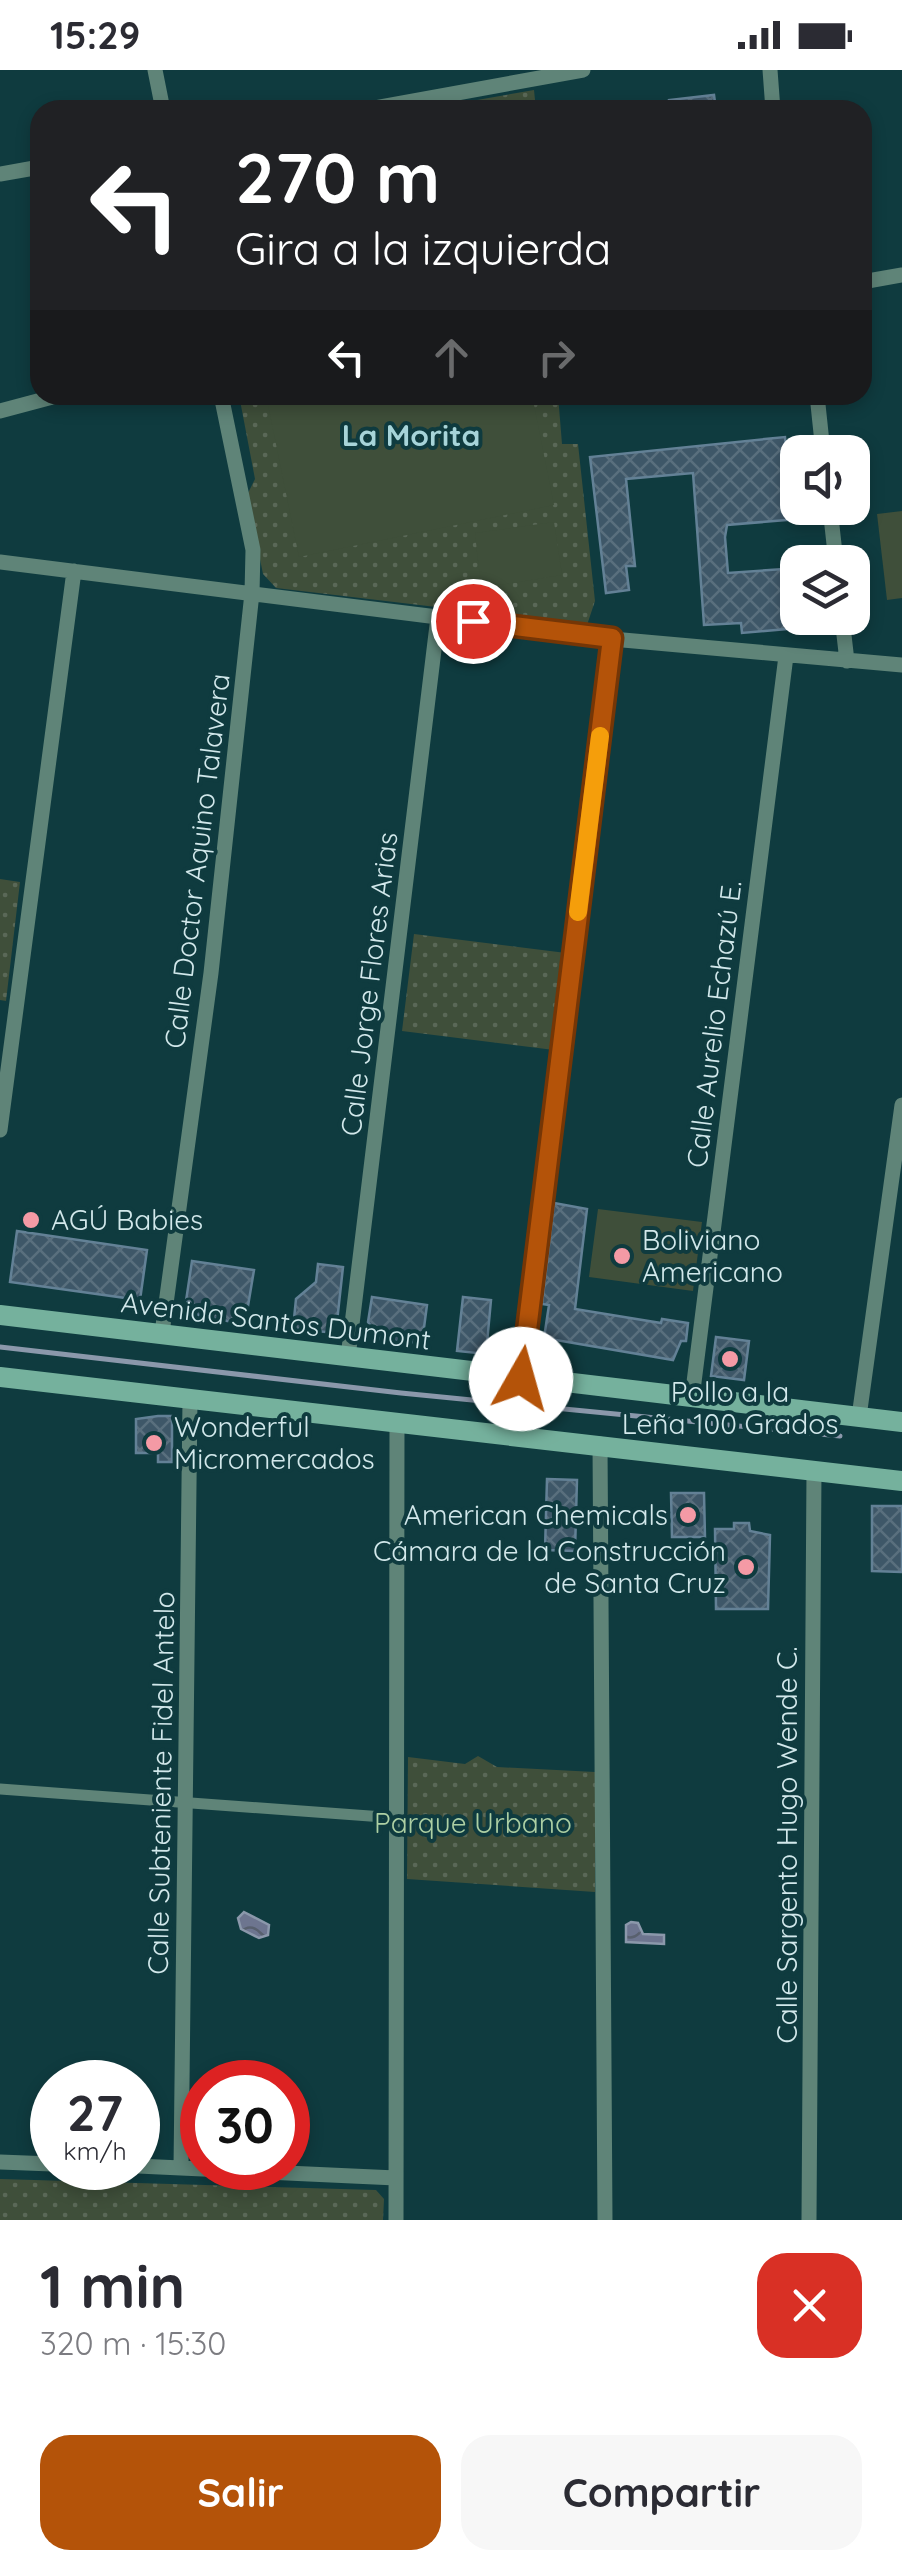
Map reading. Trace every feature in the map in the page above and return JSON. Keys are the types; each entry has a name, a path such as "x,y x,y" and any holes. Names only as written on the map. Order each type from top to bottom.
{"main road":[{"name":"Avenida Santos Dumont","path":"0,1315 902,1422"},
{"path":"0,1376 902,1480"},
{"path":"848,1474 902,1469"}],"street":[{"path":"155,70 160,100"},
{"path":"415,100 583,70"},
{"path":"770,70 773,100"},
{"path":"0,174 30,169"},
{"path":"872,280 902,276"},
{"path":"0,411 30,403"},
{"name":"Calle Doctor Aquino Talavera","path":"162,1333 210,972 252,594 253,550 223,405"},
{"path":"817,405 821,435"},
{"path":"0,562 612,638 902,664"},
{"path":"0,1130 74,571"},
{"name":"Calle Jorge Flores Arias","path":"348,1357 438,616"},
{"path":"844,635 848,662"},
{"path":"521,1379 612,638"},
{"name":"Calle Aurelio Echazú E.","path":"692,1398 786,656"},
{"path":"859,1417 895,1224 902,1105"},
{"name":"Calle Subteniente Fidel Antelo","path":"182,2060 190,1399"},
{"path":"396,2220 397,1422"},
{"path":"600,1444 605,2220"},
{"name":"Calle Sargento Hugo Wende C.","path":"809,2220 814,1471"},
{"path":"0,1789 397,1818"},
{"path":"0,2162 30,2163"},
{"path":"310,2174 396,2178"}],"green space":[{"path":"534,90 535,100 477,100"},
{"path":"241,405 559,405 562,444 578,444 595,601 587,625 276,588 263,574 247,495 255,479"},
{"path":"268,405 534,405 554,505 299,557"},
{"path":"902,511 902,598 887,600 877,514"},
{"path":"554,522 562,575 481,588 475,533"},
{"path":"0,879 20,882 6,1001 0,1000"},
{"path":"414,934 566,953 554,1050 402,1031"},
{"path":"598,1209 702,1222 693,1291 589,1277"},
{"name":"Parque Urbano","path":"478,1756 497,1767 595,1772 595,1892 407,1879 408,1757 465,1764"},
{"path":"0,2179 30,2180 30,2190 160,2190 160,2184 180,2184 180,2190 376,2190 384,2199 383,2220 0,2220"}],"water":[{"path":"244,1912 269,1925 268,1935 259,1938 241,1929 238,1918"},
{"path":"638,1923 643,1934 664,1935 664,1944 626,1942 626,1925"}],"building":[{"path":"714,95 715,100 669,100"},
{"path":"780,438 780,521 727,525 725,537 728,573 780,569 780,630 742,633 741,623 704,625 693,473 626,479 635,566 626,566 629,590 606,593 590,457"},
{"path":"554,1203 587,1209 575,1309 661,1323 662,1319 688,1323 686,1341 681,1341 673,1360 544,1338 549,1305 542,1304"},
{"path":"17,1231 147,1250 140,1300 10,1282"},
{"path":"192,1261 254,1270 245,1324 199,1316 186,1301"},
{"path":"318,1264 343,1267 337,1322 326,1332 293,1329 296,1299 316,1282"},
{"path":"372,1297 427,1305 422,1343 381,1340 368,1322"},
{"path":"463,1297 491,1300 486,1354 457,1351"},
{"name":"Pollo a la Leña 100 Grados","path":"716,1337 749,1341 744,1380 711,1376"},
{"name":"Wonderful Micromercados","path":"172,1416 172,1462 158,1462 158,1453 136,1453 136,1419"},
{"path":"547,1479 577,1480 575,1551 545,1550"},
{"name":"American Chemicals","path":"671,1493 704,1493 705,1537 672,1537"},
{"path":"872,1506 902,1506 902,1572 872,1571"},
{"name":"Cámara de la Construcción de Santa Cruz","path":"734,1523 749,1523 750,1531 770,1535 768,1609 716,1609 715,1529 734,1529"}],"waterway":[{"path":"0,1347 401,1393 840,1436"}],"slow traffic":[{"path":"578,912 600,736"}],"place":[{"name":"AGÚ Babies","path":"31,1220"},
{"name":"Boliviano Americano","path":"622,1256"},
{"name":"Pollo a la Leña 100 Grados","path":"730,1359"},
{"name":"Wonderful Micromercados","path":"154,1443"},
{"name":"American Chemicals","path":"688,1515"},
{"name":"Cámara de la Construcción de Santa Cruz","path":"746,1567"}],"district":[{"name":"La Morita","path":"411,436"}],"route":[{"path":"473,621 612,638 521,1379"}]}
